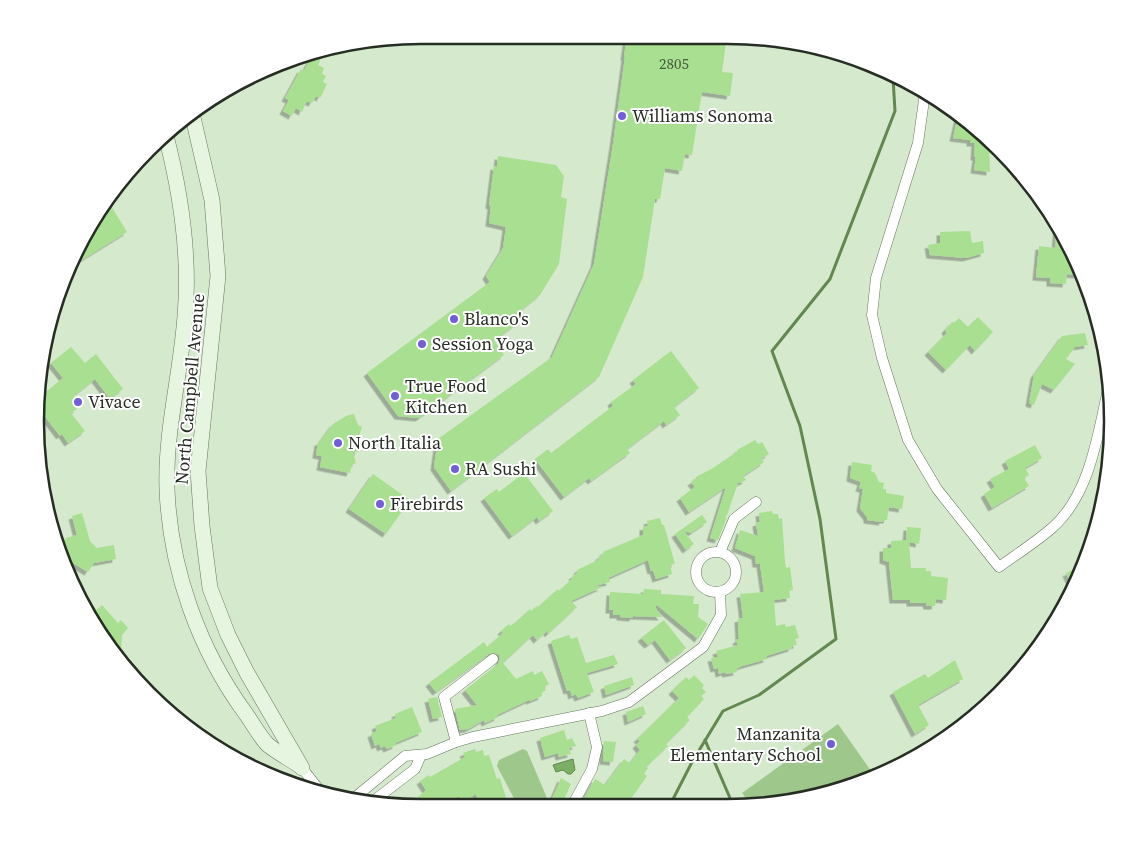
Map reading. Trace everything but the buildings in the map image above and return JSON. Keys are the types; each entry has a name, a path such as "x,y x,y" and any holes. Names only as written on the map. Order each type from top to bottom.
{"street":[{"path":"924,100 918,142 876,278 872,315 882,358 908,440 937,489 999,567 1053,527 1077,498 1088,472 1103,408"},
{"name":"North Campbell Avenue","path":"194,121 212,200 218,276 198,471 202,526 210,588 228,635 246,673 302,768 314,783"},
{"name":"North Campbell Avenue","path":"167,142 181,214 186,263 186,316 170,445 167,488 171,531 182,588 199,632 239,705 268,744 302,768"},
{"path":"720,552 734,519 756,502"},
{"path":"720,552 732,558 736,564 736,578 732,585 720,592 707,590 702,586 696,574 699,561 709,553 720,552"},
{"path":"360,794 406,756 427,754 456,742 546,721 589,714 629,702 703,647 721,615 720,592"},
{"path":"456,742 444,697 493,659"},
{"path":"576,799 592,769 597,747 589,714"},
{"path":"379,797 415,769 421,755"}],"shaded area":[{"path":"838,724 871,770 848,779 800,792 746,798 742,793"},
{"path":"523,749 527,751 547,799 514,799 497,766 499,760"},
{"path":"573,759 575,770 571,774 563,770 556,772 553,765"}],"waterway":[{"path":"673,799 692,762 723,711 759,695 836,639 820,519 800,426 772,351 830,279 895,111 893,83"},
{"path":"705,740 730,799"}],"place":[{"name":"Williams Sonoma","path":"622,116"},
{"name":"Blanco's","path":"454,319"},
{"name":"Session Yoga","path":"422,344"},
{"name":"True Food Kitchen","path":"395,396"},
{"name":"Vivace","path":"78,402"},
{"name":"North Italia","path":"338,443"},
{"name":"RA Sushi","path":"455,469"},
{"name":"Firebirds","path":"380,504"},
{"name":"Manzanita Elementary School","path":"831,744"}]}
